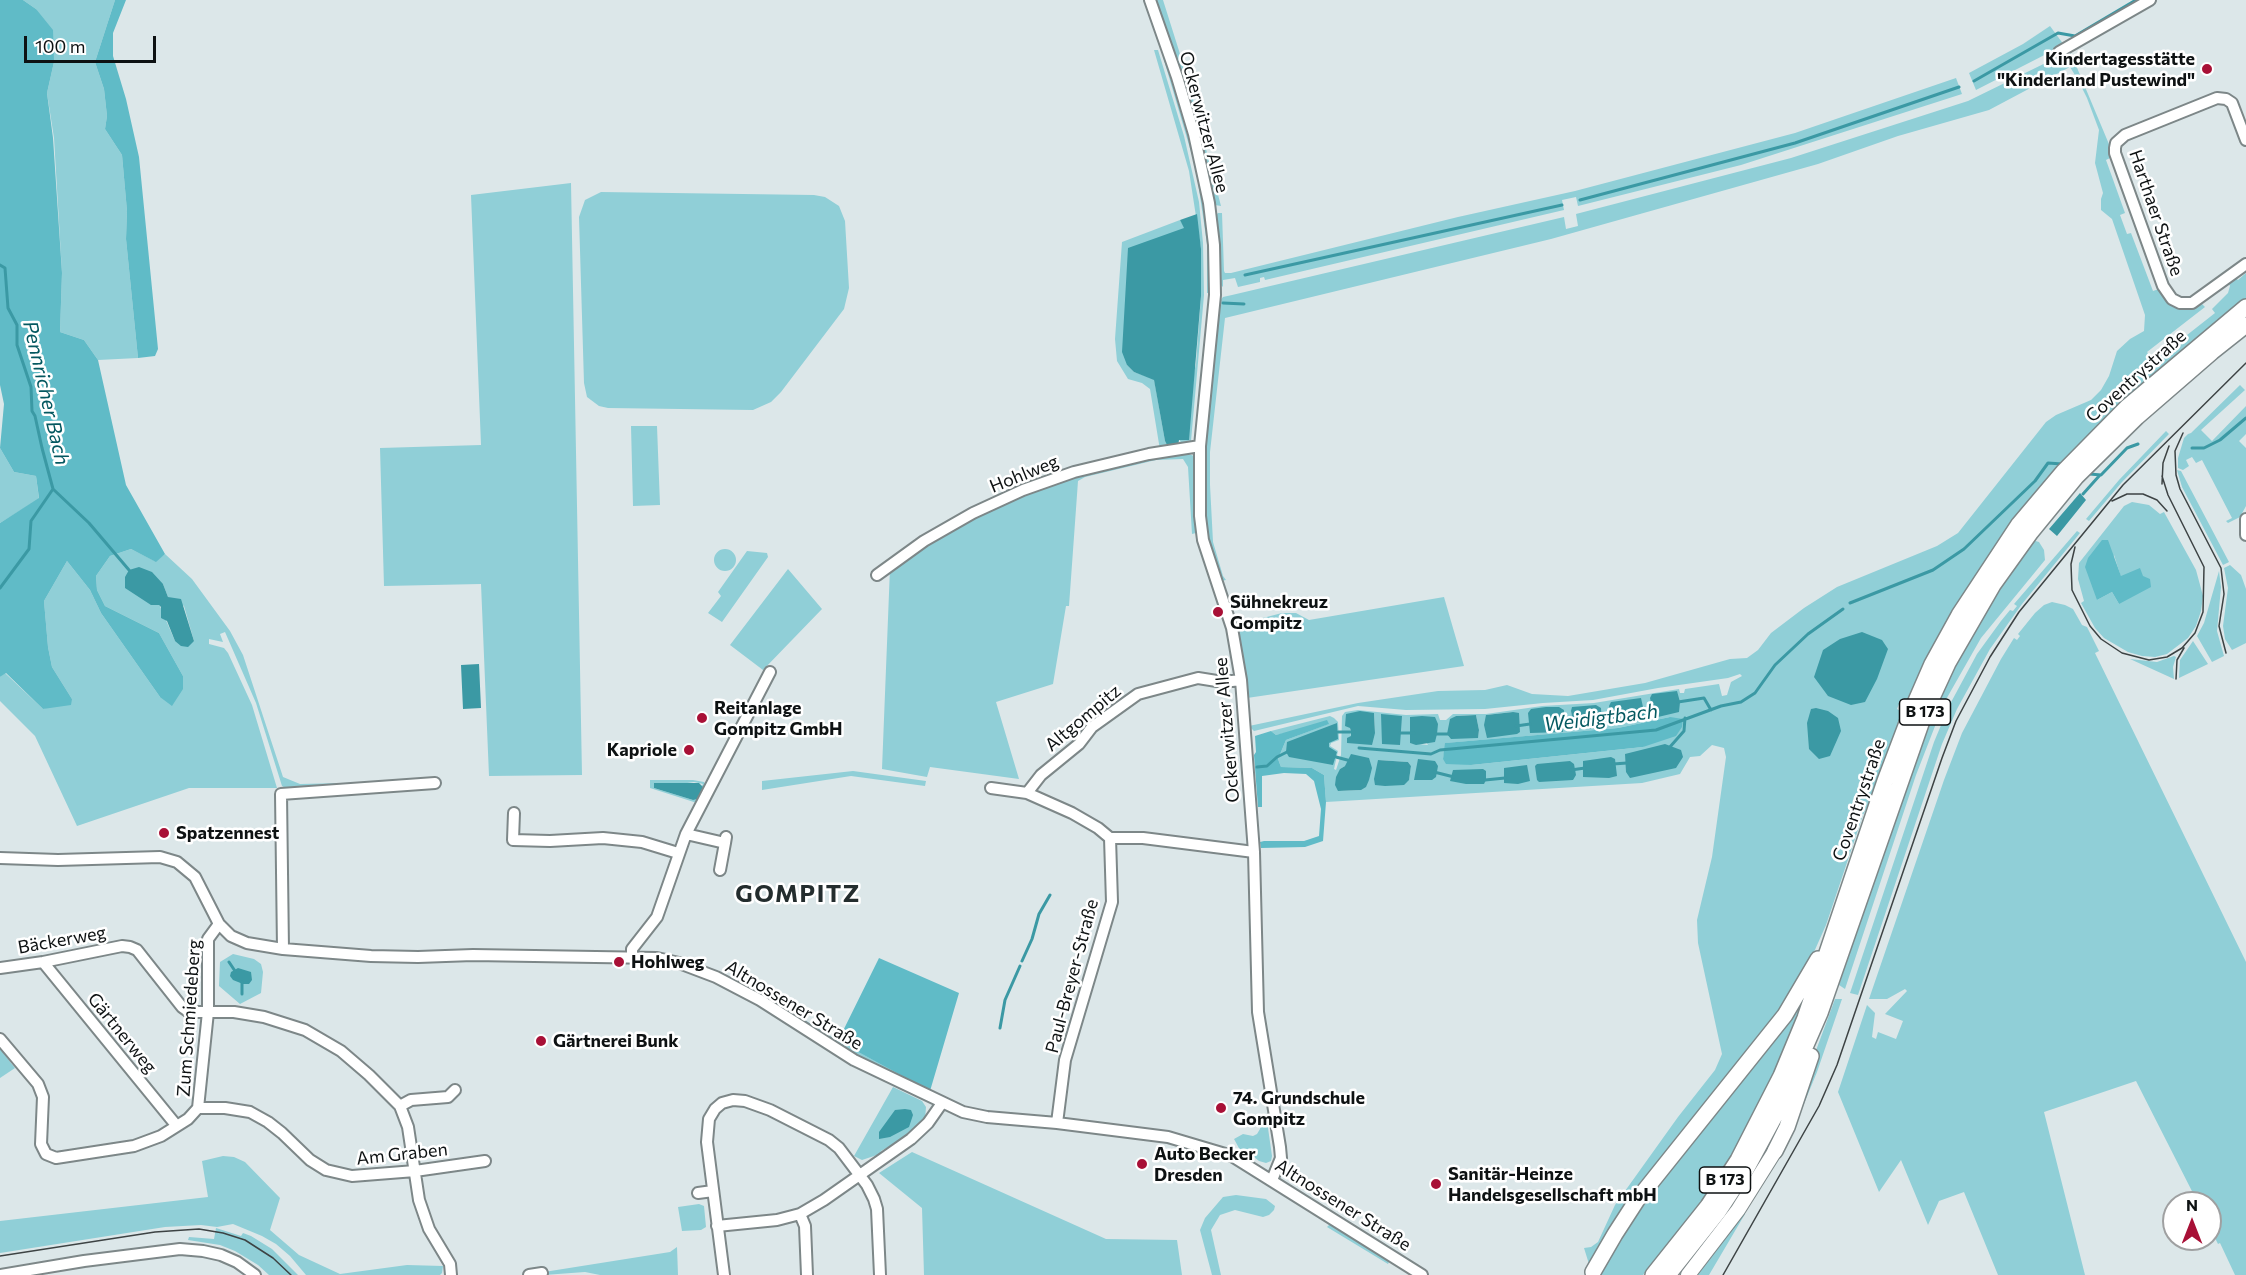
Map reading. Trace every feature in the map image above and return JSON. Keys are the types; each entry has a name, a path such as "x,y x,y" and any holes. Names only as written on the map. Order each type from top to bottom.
{"highway":[{"name":"Coventrystraße","path":"1653,1275 1708,1206 1738,1160 1781,1076 1805,1018 1885,781 1912,710 1932,664 1982,578 2019,524 2063,472 2111,422 2184,357 2246,307"},
{"name":"Coventrystraße","path":"1668,1275 1718,1212 1775,1116 1820,1013 1924,715 1948,663 1993,585 2031,532 2076,477 2137,417 2246,325"},
{"path":"1593,1274 1614,1234 1636,1200 1785,1014 1836,927"},
{"path":"1775,1151 1787,1126 1807,1069 1820,1013"}],"main road":[{"path":"1688,1275 1733,1216 1775,1151"}],"street":[{"name":"Ockerwitzer Allee","path":"1150,0 1194,134 1209,203 1214,245 1215,295 1200,446 1199,480 1203,540 1232,628 1241,680 1254,852 1258,1012 1281,1158 1272,1180"},
{"path":"2059,51 2150,0"},
{"name":"Harthaer Straße","path":"2246,140 2232,103 2226,99 2217,98 2125,135 2116,143 2115,153 2163,286 2172,299 2180,303 2192,303 2246,264"},
{"name":"Hohlweg","path":"877,574 924,541 973,513 1023,490 1084,469 1149,454 1200,446"},
{"path":"2246,519 2246,534"},
{"path":"632,958 632,949 657,917 686,834 770,672"},
{"name":"Altgompitz","path":"1027,793 1041,775 1079,744 1092,727 1138,694 1198,678 1223,682 1241,680"},
{"path":"284,949 281,794 435,783"},
{"path":"991,788 1027,793 1072,813 1110,838 1143,838 1254,852"},
{"path":"514,813 513,840 550,841 603,838 642,842 678,853"},
{"path":"686,834 726,840 720,870"},
{"name":"Paul-Breyer-Straße","path":"1057,1123 1065,1060 1112,902 1110,838"},
{"name":"Altnossener Straße","path":"0,858 58,860 160,857 177,862 195,877 219,924 231,936 247,943 284,949 326,954 418,957 473,955 657,958 679,963 716,977 760,1000 837,1050 963,1112 987,1117 1168,1137 1232,1156 1422,1275"},
{"name":"Zum Schmiedeberg","path":"0,1039 38,1084 43,1097 40,1144 46,1154 56,1158 134,1146 161,1136 188,1119 198,1108 208,1012 208,939 219,924"},
{"name":"Bäckerweg","path":"0,968 130,946 137,950 182,1007 189,1012 208,1012"},
{"name":"Gärtnerweg","path":"43,962 176,1125"},
{"path":"208,1012 234,1012 264,1017 305,1030 341,1051 400,1106 408,1127 419,1200 429,1229 450,1264 451,1275"},
{"path":"400,1106 411,1100 448,1096 455,1090"},
{"path":"724,1275 707,1142 709,1119 715,1109 722,1103 733,1100 745,1101 771,1110 829,1140 839,1148 867,1185 877,1209 880,1275"},
{"path":"717,1226 777,1220 800,1214 824,1200 911,1139 928,1123 942,1103"},
{"name":"Am Graben","path":"198,1108 225,1108 249,1112 282,1132 310,1160 326,1170 361,1177 485,1161"},
{"path":"698,1193 713,1191"},
{"path":"800,1214 805,1226 807,1275"},
{"path":"0,1275 84,1261 180,1249 221,1255 237,1262 255,1275"},
{"path":"529,1275 542,1273"}],"shaded area":[{"path":"0,0 23,0 36,9 53,30 54,62 47,93 53,138 62,273 60,332 84,340 98,360 126,485 165,554 156,562 131,549 110,556 96,576 97,590 105,606 159,633 183,676 183,689 172,706 160,697 101,613 90,590 67,561 44,601 52,667 72,699 71,705 43,709 6,673 0,677 0,523 39,498 36,476 14,472 0,448 4,404 0,385"},
{"path":"23,0 115,0 95,62 104,89 107,116 105,129 122,155 127,211 126,239 138,358 98,360 84,340 60,332 62,273 54,138 47,93 54,62 36,9"},
{"path":"115,0 126,0 113,33 113,56 126,99 139,157 158,349 155,356 138,358 126,239 127,211 122,155 105,129 107,116 104,89 95,62"},
{"path":"1155,0 1163,0 1186,73 1221,206 1215,205 1207,167 1180,74"},
{"path":"2050,26 2064,45 1976,90 1969,73 2023,44"},
{"path":"1154,50 1158,50 1184,136 1199,202 1203,243 1204,295 1191,441 1190,444 1183,446 1179,439 1196,364 1201,296 1201,249 1189,171"},
{"path":"1161,50 1164,51 1190,135 1205,202 1210,293 1207,293 1207,244 1196,169"},
{"path":"2070,51 2111,149 2112,157 2106,160 2125,213 2120,215 2127,234 2131,233 2153,291 2159,289 2188,308 2201,303 2205,307 2147,352 2154,361 2215,313 2212,309 2228,293 2230,286 2228,282 2235,277 2238,280 2246,273 2246,299 2160,369 2123,403 2044,488 2040,486 2032,496 2035,498 1907,704 1899,704 1897,709 1904,713 1872,798 1863,815 1826,925 1810,961 1781,1011 1592,1265 1589,1264 1584,1248 1591,1247 1598,1242 1615,1205 1715,1070 1722,1054 1698,943 1697,920 1712,857 1726,757 1724,748 1712,745 1700,756 1690,757 1680,774 1642,783 1326,802 1324,775 1312,768 1281,767 1278,759 1286,740 1328,724 1276,735 1271,731 1330,716 1334,718 1338,722 1339,740 1331,743 1330,746 1338,751 1334,769 1336,770 1341,755 1342,716 1345,712 1358,710 1406,715 1438,714 1440,720 1446,720 1453,714 1486,714 1542,706 1594,703 1679,689 1680,693 1684,693 1685,689 1719,684 1722,696 1727,695 1731,682 1742,676 1740,674 1728,678 1593,700 1485,709 1406,710 1358,706 1254,731 1249,726 1358,703 1438,691 1485,690 1507,685 1532,694 1568,696 1645,683 1730,659 1747,658 1758,650 1771,633 1837,587 1937,546 1958,533 2046,422 2056,415 2091,400 2101,390 2109,376 2117,351 2130,339 2144,331 2145,315 2112,219 2101,210 2103,193 2095,163 2099,130 2087,98 2070,67 1989,110 1898,136 1818,164 1551,239 1225,318 1210,452 1213,542 1226,580 1221,581 1209,541 1205,515 1204,444 1219,302 1223,297 1564,217 1566,229 1578,226 1576,214 1791,158 1968,101","holes":["1601,708 1603,726 1574,729 1571,711","1513,712 1520,732 1486,715","1374,713 1375,733 1351,736 1350,728","1476,715 1478,737 1450,720 1456,716","1410,717 1428,745 1410,743","1670,717 1643,747 1471,765 1443,759 1446,743 1618,728","1378,760 1408,762 1411,766 1409,779","1345,766 1361,790 1338,791 1340,769"]},
{"path":"1956,78 1962,94 1741,165 1578,206 1576,197 1562,200 1564,210 1265,280 1264,277 1260,278 1260,282 1238,287 1235,278 1223,280 1223,287 1219,283 1216,215 1218,213 1222,213 1224,271 1231,273 1458,217 1575,191 1795,133"},
{"path":"571,183 582,775 489,776 481,584 384,586 380,448 481,445 471,195"},
{"path":"601,192 814,195 825,197 839,206 845,221 849,288 844,309 771,402 753,410 608,408 599,406 587,397 584,383 579,217 585,200"},
{"path":"1180,220 1185,228 1127,365 1134,372 1154,379 1168,447 1160,450 1150,389 1142,383 1128,379 1117,361 1115,339 1122,242"},
{"path":"2240,385 2245,390 2201,430 2212,441 2246,406 2246,434 2239,441 2246,448 2246,506 2240,517 2228,523 2226,521 2232,518 2202,460 2196,463 2192,457 2186,460 2189,466 2183,470 2178,468 2178,458 2184,438"},
{"path":"631,426 657,426 660,505 633,506"},
{"path":"2166,431 2169,434 2122,482 2089,521 2086,519 2119,480"},
{"path":"0,448 14,472 36,476 39,499 0,523"},
{"path":"1186,453 1194,456 1196,533 1192,534 1188,467 1183,459 1156,460 1085,477 1078,481 1069,606 1066,606 1053,684 996,702 1019,779 930,767 927,777 882,769 890,568 975,515 1074,474 1151,456"},
{"path":"2177,470 2181,471 2229,562 2223,565 2182,487"},
{"path":"2132,502 2149,505 2160,514 2164,512 2196,570 2203,596 2196,626 2188,638 2167,654 2155,657 2128,652 2104,638 2095,628 2081,603 2084,601 2078,579 2079,563 2124,506","holes":["2114,555 2121,577 2119,604 2112,592 2097,600"]},
{"path":"2077,531 2080,533 2022,604 1990,649 1957,709 1942,744 1858,995 1850,993 1934,742 1949,706 1977,654 2001,621 2010,610 2013,611 2017,606 2014,604"},
{"path":"2032,540 2039,542 2044,550 2045,560 1981,638 1944,703 1916,775 1845,989 1839,985 1929,717 1978,619"},
{"path":"2102,540 2108,540 2121,576 2140,568 2143,576 2150,579 2151,587 2119,604 2112,592 2097,600 2085,567 2088,558"},
{"path":"131,549 155,561 165,554 192,579 230,631 243,655 283,777 300,784 387,782 287,789 282,786 256,703 225,632 220,634 223,642 209,639 209,644 224,648 228,653 252,705 277,788 189,788 77,826 35,736 0,701 0,677 5,673 43,709 72,699 52,667 44,601 67,561 90,590 101,613 160,697 183,676 159,633 105,606 97,590 96,576 110,556","holes":["163,584 168,597 184,606 194,641 175,641 159,604"]},
{"path":"725,549 733,552 736,560 733,568 725,571 717,568 714,560 717,552"},
{"path":"747,551 767,553 768,557 722,622 708,613 721,596 718,592"},
{"path":"2230,565 2241,575 2246,589 2246,643 2232,650 2225,639 2223,626 2228,588 2224,568"},
{"path":"788,569 822,609 763,670 730,645"},
{"path":"2219,571 2221,587 2217,631 2224,656 2212,662 2197,636 2204,623"},
{"path":"1444,597 1464,666 1247,698 1236,625 1282,613 1296,613 1309,620"},
{"path":"2052,602 2073,609 2082,625 2087,627 2099,651 2095,653 2246,962 2246,1275 2235,1275 2222,1247 2222,1191 2192,1191 2136,1081 2044,1112 2085,1275 1998,1275 1964,1192 1939,1201 1928,1225 1901,1160 1879,1192 1838,1092 1867,1005 1875,1013 1872,1037 1876,1039 1878,1032 1896,1039 1903,1021 1885,1014 1907,991 1905,989 1887,999 1869,999 1962,733 2014,638 2017,640 2020,636 2018,634 2044,605"},
{"path":"2193,641 2208,664 2179,678 2180,660"},
{"path":"2176,657 2173,667 2174,679 2130,659 2157,662"},
{"path":"1670,717 1683,719 1682,727 1676,736 1643,747 1471,765 1446,764 1443,759 1445,743 1618,728"},
{"path":"1327,720 1329,724 1286,740 1278,759 1281,767 1312,768 1324,775 1326,802 1323,841 1305,847 1261,848 1260,842 1264,841 1304,841 1319,836 1321,809 1314,781 1306,774 1284,773 1262,776 1262,807 1258,807 1254,755 1256,752 1255,736 1271,731 1276,735"},
{"path":"853,771 926,781 925,786 851,776 762,790 762,781"},
{"path":"650,780 693,780 704,782 706,785 697,803 650,788","holes":["694,782 703,784 693,800 654,788"]},
{"path":"233,954 254,959 261,964 263,972 261,993 240,1004 219,986 220,962"},
{"path":"879,958 959,993 930,1091 838,1041"},
{"path":"742,980 838,1041 929,1090 859,1058 759,995 758,992 741,984"},
{"path":"1812,981 1777,1074 1733,1156 1703,1201 1678,1235 1643,1275 1597,1275 1638,1206"},
{"path":"1835,999 1842,999 1817,1072 1794,1128 1811,1064"},
{"path":"0,1049 15,1068 0,1078"},
{"path":"893,1087 922,1101 926,1107 925,1120 909,1135 881,1151 880,1154 862,1160 854,1156"},
{"path":"1266,1114 1272,1156 1271,1161 1266,1163 1240,1150 1234,1139 1243,1134 1253,1136 1257,1134 1261,1124 1255,1117"},
{"path":"912,1152 1106,1239 1177,1240 1182,1275 924,1275 922,1208 879,1173"},
{"path":"223,1156 234,1157 245,1162 280,1198 270,1230 299,1255 340,1274 407,1265 443,1266 442,1273 440,1275 306,1275 276,1244 233,1224 217,1227 201,1225 165,1227 0,1253 0,1221 208,1197 202,1161"},
{"path":"1236,1195 1266,1199 1275,1206 1274,1210 1263,1217 1235,1210 1220,1215 1211,1230 1221,1275 1212,1275 1200,1230 1205,1218 1223,1197"},
{"path":"699,1204 704,1206 706,1227 701,1230 682,1231 678,1207"},
{"path":"1741,1211 1745,1214 1709,1275 1693,1275"},
{"path":"1331,1223 1390,1260 1388,1264 1327,1227"},
{"path":"216,1228 241,1236 243,1233 251,1236 272,1249 298,1275 269,1275 258,1265 235,1251 220,1245 188,1240 189,1237 214,1239"},
{"path":"677,1247 678,1275 600,1275 585,1272 544,1275 544,1272 670,1252"}],"water":[{"path":"1197,214 1201,249 1201,296 1189,440 1179,440 1178,446 1168,447 1154,380 1134,372 1127,365 1122,352 1128,248 1184,228 1180,220"},
{"path":"2080,493 2086,500 2057,536 2049,529"},
{"path":"139,567 152,572 163,584 168,597 181,599 194,641 188,647 181,646 175,641 167,621 161,618 159,605 151,605 125,588 125,577 129,570"},
{"path":"1862,632 1882,640 1888,649 1877,679 1865,702 1851,705 1828,696 1814,677 1823,650 1840,639"},
{"path":"479,664 481,708 463,709 461,665"},
{"path":"1677,691 1680,702 1679,712 1658,717 1652,707 1650,698 1652,694"},
{"path":"1641,698 1645,716 1642,720 1612,723 1609,706 1611,702"},
{"path":"1596,705 1601,708 1603,726 1574,729 1572,707"},
{"path":"1559,707 1564,710 1563,732 1530,733 1528,713 1531,709"},
{"path":"1811,709 1828,711 1838,718 1841,731 1830,756 1819,759 1809,749 1807,723"},
{"path":"1360,711 1374,713 1375,733 1372,745 1347,743 1351,732 1350,728 1345,726 1346,714"},
{"path":"1519,713 1520,732 1487,738 1484,725 1486,715"},
{"path":"1381,714 1402,716 1400,745 1382,744"},
{"path":"1476,715 1478,738 1451,739 1447,734 1450,719 1456,716"},
{"path":"1410,717 1435,717 1438,724 1437,734 1435,742 1416,745 1410,743"},
{"path":"1337,723 1338,739 1329,743 1329,747 1337,752 1333,765 1289,757 1286,752 1287,742"},
{"path":"1665,744 1681,750 1683,757 1676,768 1630,778 1626,772 1625,754"},
{"path":"1351,754 1369,758 1372,768 1369,780 1366,787 1361,790 1338,791 1335,785 1336,777"},
{"path":"1611,757 1615,759 1617,776 1583,777 1583,761"},
{"path":"1418,759 1435,761 1438,766 1436,777 1432,780 1414,780"},
{"path":"1378,760 1408,762 1411,766 1409,780 1404,785 1375,785"},
{"path":"1570,761 1574,764 1576,775 1573,780 1539,782 1537,780 1535,766 1537,764"},
{"path":"1527,765 1530,781 1518,784 1504,783 1504,768"},
{"path":"1483,769 1486,771 1484,784 1450,781 1453,770"},
{"path":"654,783 699,783 703,787 697,799 693,800 654,788"},
{"path":"238,968 251,972 252,980 249,984 233,980 230,976 231,972"},
{"path":"895,1110 911,1110 913,1115 909,1127 890,1137 879,1139 879,1132"}],"waterway":[{"path":"1974,81 2058,33 2075,36 2136,0"},
{"path":"1580,200 1795,143 1959,87"},
{"path":"1245,275 1562,205"},
{"name":"Pennricher Bach","path":"0,265 5,268 8,308 17,325 17,345 31,387 32,411 53,489 31,521 29,549 0,588"},
{"path":"1223,303 1244,304"},
{"name":"Weidigtbach","path":"2192,448 2204,448 2220,440 2246,418"},
{"name":"Weidigtbach","path":"2090,474 2101,475 2127,448 2138,444"},
{"name":"Weidigtbach","path":"1850,603 1933,570 1964,549 2035,481 2048,463 2062,464"},
{"path":"2083,494 2100,475"},
{"path":"53,489 89,523 129,570"},
{"name":"Weidigtbach","path":"1359,748 1431,754 1440,750 1656,730 1721,706 1741,702 1755,693 1775,665 1808,634 1843,609"},
{"path":"1678,702 1704,698 1711,710"},
{"path":"1599,716 1613,716"},
{"path":"1669,748 1684,731 1685,718"},
{"path":"1560,721 1575,721"},
{"path":"1516,726 1530,724"},
{"path":"1338,732 1354,732"},
{"path":"1400,733 1414,733"},
{"path":"1436,734 1450,734"},
{"name":"Weidigtbach","path":"1257,767 1267,766 1277,757 1289,751"},
{"path":"1336,757 1351,761"},
{"path":"1613,764 1627,763"},
{"path":"1571,770 1585,768"},
{"path":"1434,772 1454,777"},
{"path":"1485,780 1505,778"},
{"name":"Weidigtbach","path":"1022,961 1032,939 1039,914 1050,895"},
{"path":"229,962 235,971"},
{"name":"Weidigtbach","path":"1000,1028 1005,1000 1020,966"},
{"path":"242,982 242,994"}],"tram line":[{"path":"1723,1275 1819,1106 1837,1065 1942,758 1956,721 1990,657 2019,612 2123,485 2246,363"},
{"path":"2183,433 2175,451 2176,475 2180,489 2221,568 2224,594 2219,626 2226,653"},
{"path":"2162,484 2163,463 2169,446"},
{"path":"2075,547 2071,564 2072,590 2090,626 2101,639 2122,653 2149,660 2167,657 2182,648 2195,633 2203,612 2204,567 2168,495 2162,476"},
{"path":"2112,501 2127,494 2143,494 2157,500 2167,511"},
{"path":"2176,679 2177,660 2184,648"},
{"path":"0,1256 155,1232 199,1229 245,1240 273,1258 291,1275"}],"place":[{"name":"Kindertagesstätte \"Kinderland Pustewind\"","path":"2207,69"},
{"name":"Sühnekreuz Gompitz","path":"1218,612"},
{"name":"Reitanlage Gompitz GmbH","path":"702,718"},
{"name":"Kapriole","path":"689,750"},
{"name":"Spatzennest","path":"164,833"},
{"name":"Hohlweg","path":"619,962"},
{"name":"Gärtnerei Bunk","path":"541,1041"},
{"name":"74. Grundschule Gompitz","path":"1221,1108"},
{"name":"Auto Becker Dresden","path":"1142,1164"},
{"name":"Sanitär-Heinze Handelsgesellschaft mbH","path":"1436,1184"}],"district":[{"name":"GOMPITZ","path":"798,894"}]}
